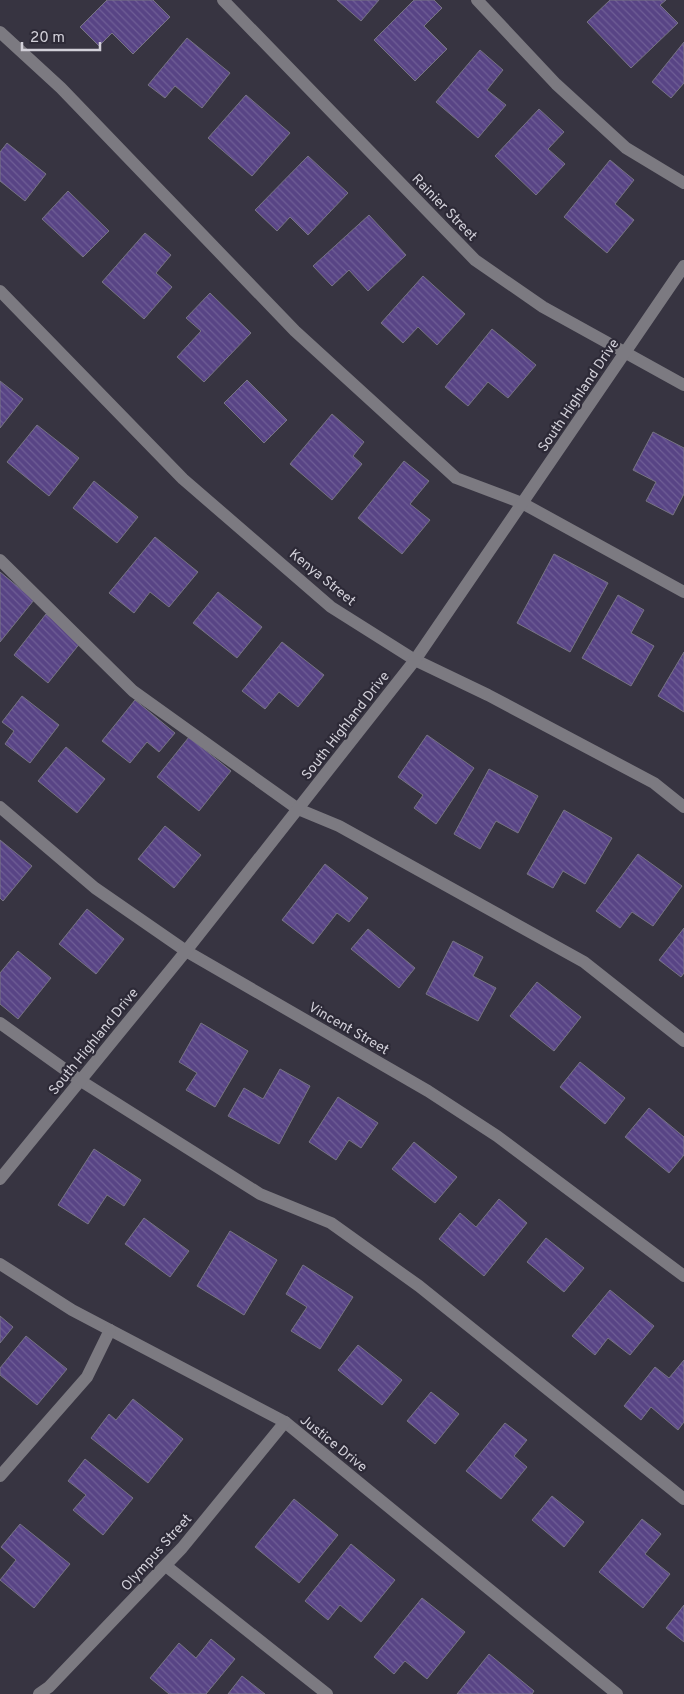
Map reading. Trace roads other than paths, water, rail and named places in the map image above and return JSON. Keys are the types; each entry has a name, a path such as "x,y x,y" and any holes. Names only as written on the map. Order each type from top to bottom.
{"street":[{"name":"Rainier Street","path":"223,0 475,260 542,307 684,385"},
{"path":"477,0 556,84 626,148 684,183"},
{"path":"0,32 61,88 295,331 456,478 522,503 684,592"},
{"name":"South Highland Drive","path":"0,1179 186,951 415,660 684,266"},
{"name":"Kenya Street","path":"0,291 183,478 331,607 415,660 488,695 654,783 684,807"},
{"path":"0,560 133,691 298,809 339,826 584,962 684,1041"},
{"name":"Vincent Street","path":"0,807 94,888 186,951 428,1091 490,1131 684,1276"},
{"path":"0,1023 80,1081 260,1194 331,1223 419,1286 684,1499"},
{"name":"Justice Drive","path":"0,1264 72,1310 285,1422 617,1694"},
{"path":"0,1476 87,1378 110,1330"},
{"name":"Olympus Street","path":"49,1692 182,1548 285,1422"},
{"path":"166,1566 327,1694"}]}
